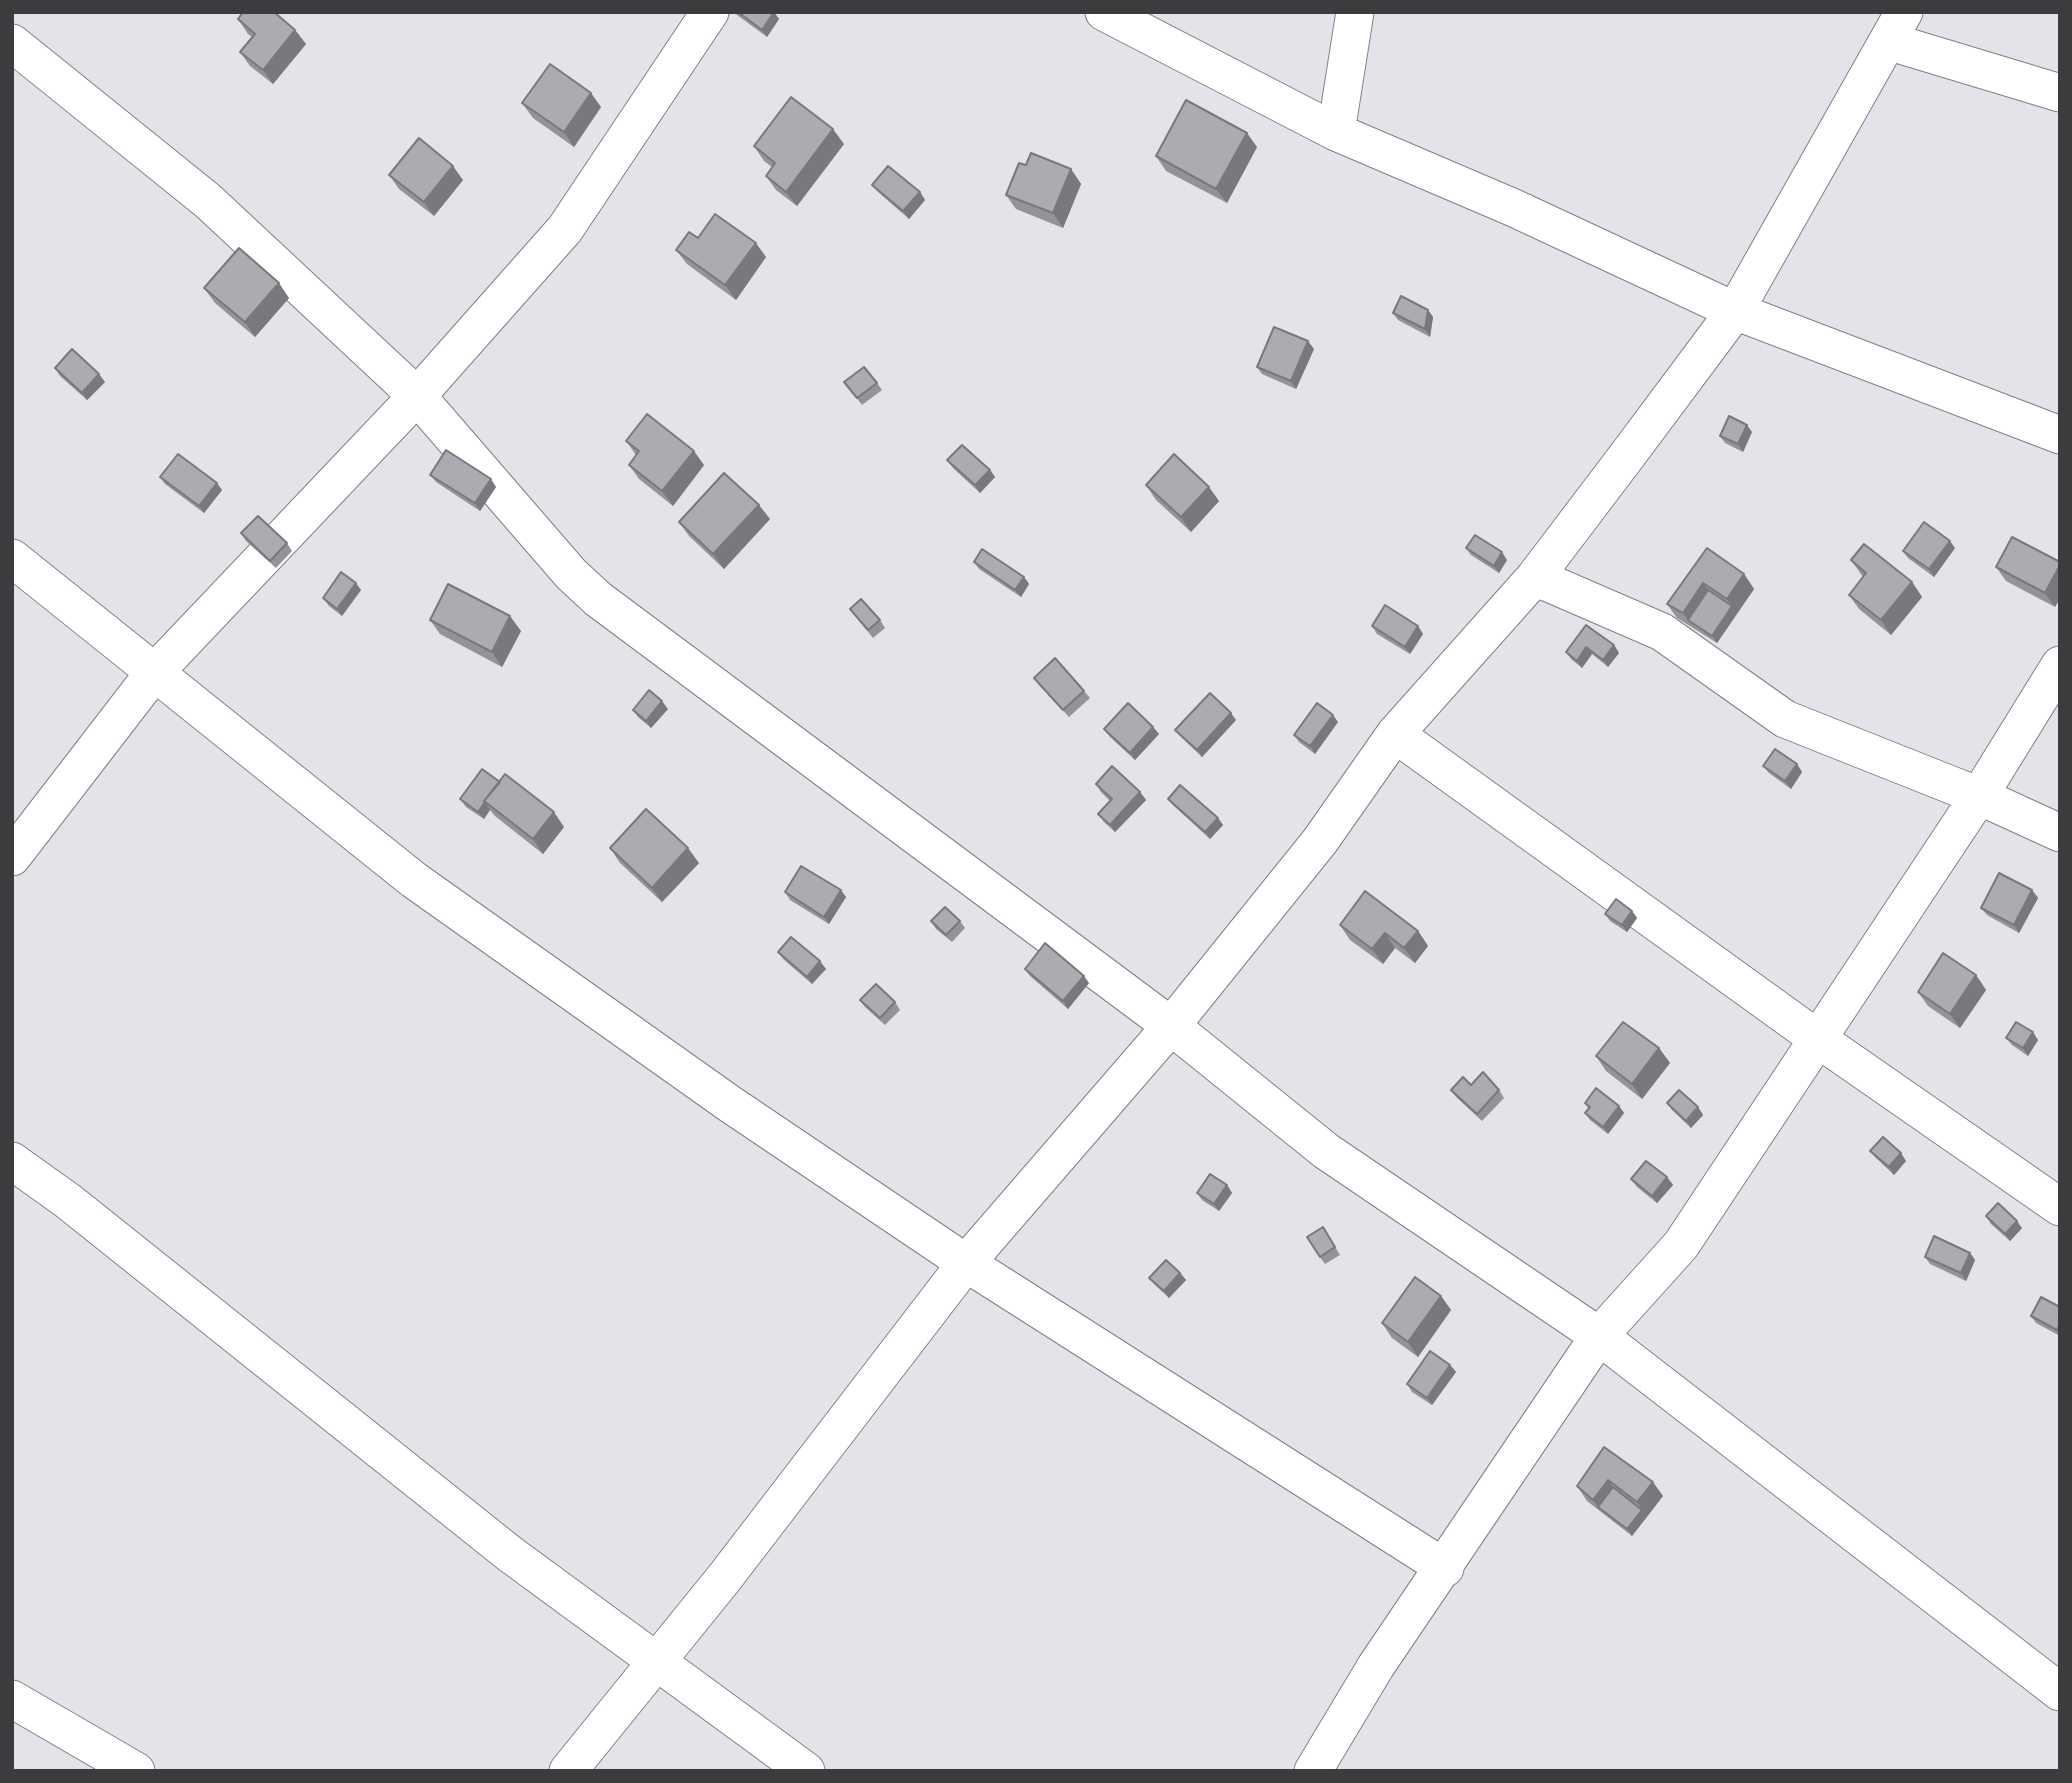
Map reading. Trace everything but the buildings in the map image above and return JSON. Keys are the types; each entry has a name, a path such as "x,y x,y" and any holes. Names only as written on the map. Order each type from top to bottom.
{"street":[{"path":"12,857 153,674 417,396 565,229 710,12"},
{"path":"1104,12 1336,132 1514,208 1735,311 2060,435"},
{"path":"1336,132 1355,12"},
{"path":"568,1771 725,1577 966,1263 1171,1027 1320,842 1395,734 1535,577 1735,311 1897,27 2060,93"},
{"path":"12,43 208,201 417,396 571,574 598,599 1171,1027 1326,1151 1599,1336 2060,1692"},
{"path":"12,558 153,674 414,880 730,1104 966,1263 1445,1568"},
{"path":"1535,577 1661,632 1785,719 1979,796 2060,833"},
{"path":"1313,1771 1376,1666 1445,1568 1599,1336 1681,1245 1979,796 2060,665"},
{"path":"1395,734 1818,1039 2060,1207"},
{"path":"12,1161 68,1201 510,1554 806,1771"},
{"path":"12,1699 136,1771"}]}
